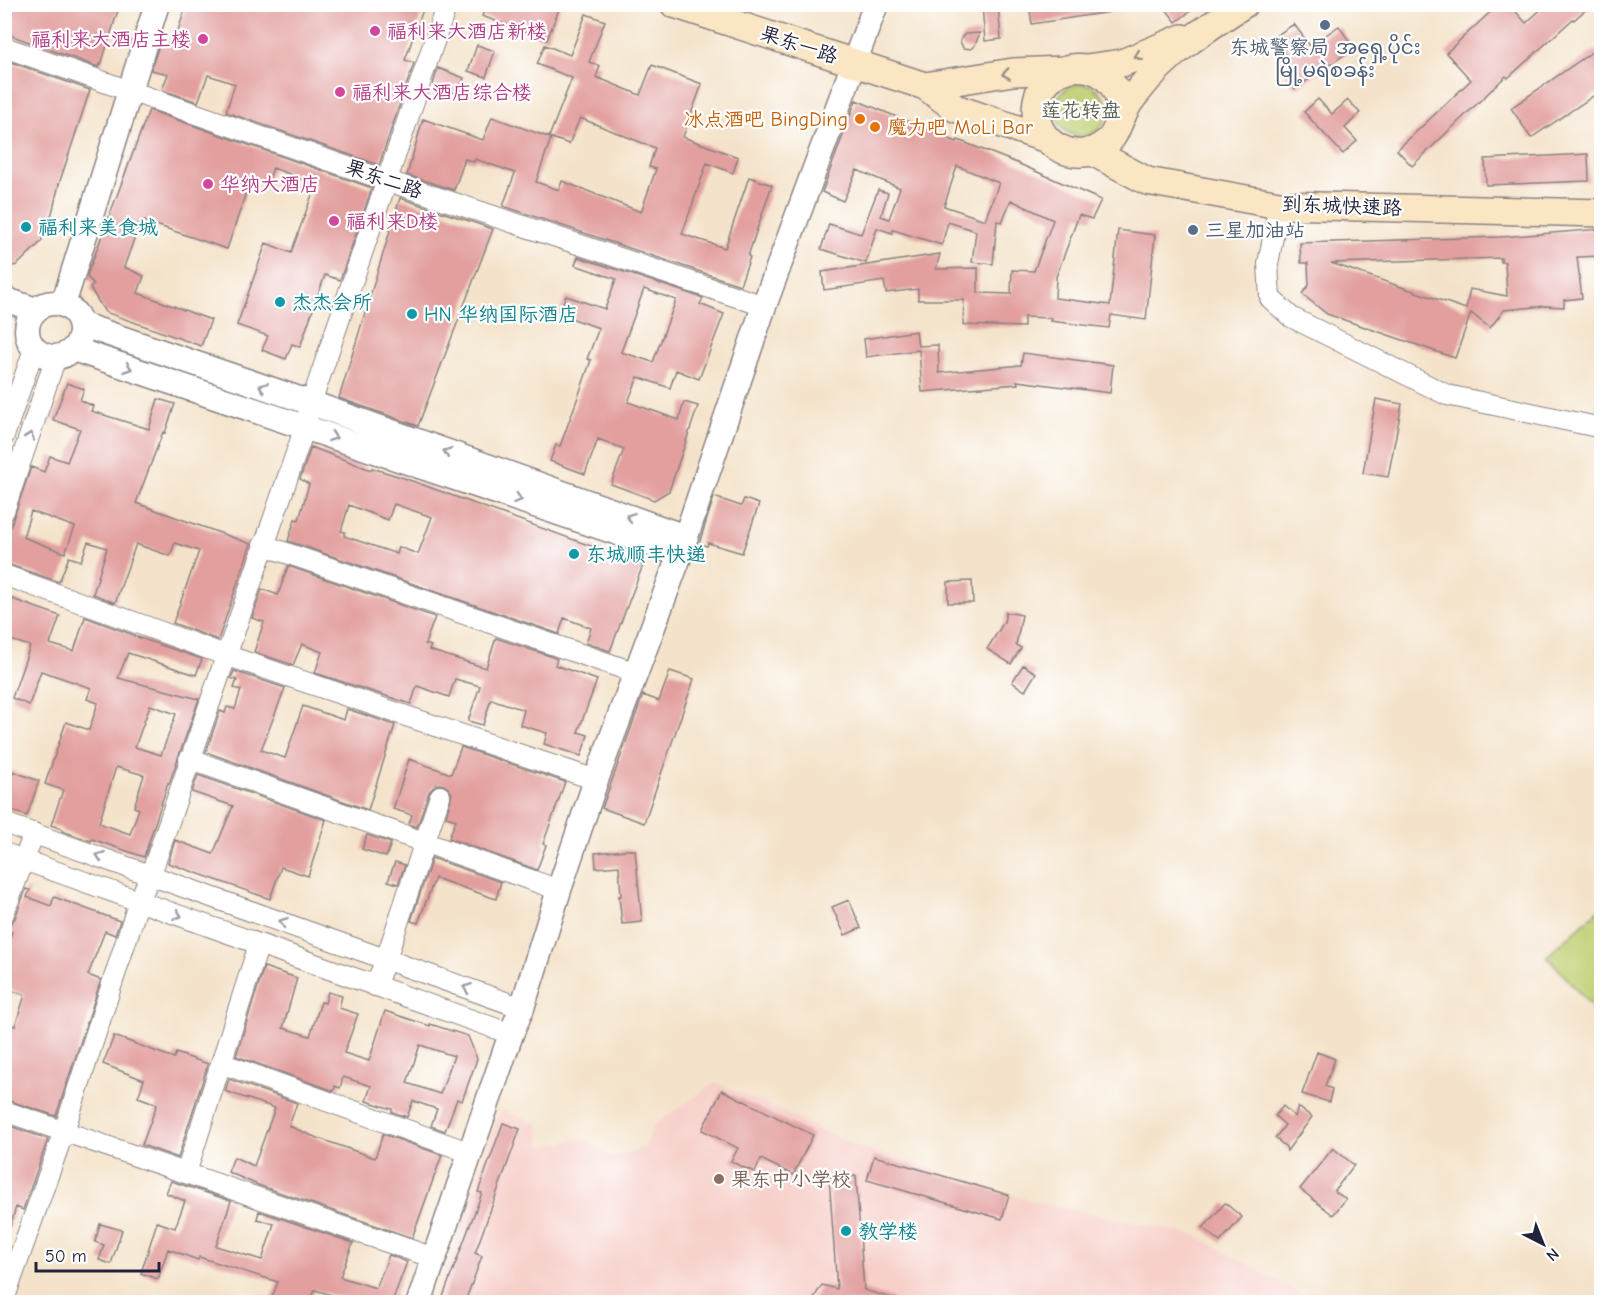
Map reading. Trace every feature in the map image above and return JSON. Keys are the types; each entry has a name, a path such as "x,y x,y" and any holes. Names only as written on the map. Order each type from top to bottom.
{"main road":[{"name":"果东一路","path":"674,4 925,86"},
{"path":"1122,115 1121,100 1116,87 1106,76 1076,69 1052,77 1043,87 1037,100 1036,114 1040,128 1047,139 1058,148 1071,153 1085,153 1098,149 1110,140 1118,129 1122,115 1138,90 1173,53 1244,4"},
{"path":"925,86 1013,72 1076,69 1122,63 1211,25"},
{"path":"925,86 955,108 1047,139"},
{"name":"到东城快速路","path":"1091,151 1148,181 1279,205 1602,213"}],"street":[{"path":"63,305 157,4"},
{"path":"4,1300 64,1131 139,902 151,874 305,427 311,403 447,4"},
{"path":"419,1302 522,1008 596,780 682,546 764,306 876,4"},
{"name":"果东二路","path":"4,47 388,181 764,306"},
{"path":"1279,205 1268,264 1270,298 1291,317 1447,395 1602,428"},
{"path":"4,299 36,310"},
{"path":"4,436 48,348 80,333 80,324 76,315 63,305 53,303 44,305 30,318 27,327 48,348"},
{"path":"80,324 311,403 682,546"},
{"path":"4,328 48,348 682,546"},
{"path":"4,511 48,348"},
{"path":"263,545 636,674"},
{"path":"4,575 225,655 596,780"},
{"path":"189,759 559,890"},
{"path":"375,986 440,796"},
{"path":"4,823 522,1008"},
{"path":"4,913 34,833"},
{"path":"4,853 511,1034"},
{"path":"239,937 251,910"},
{"path":"186,1173 259,944"},
{"path":"221,1063 471,1153"},
{"path":"4,1111 434,1258"}],"shaded area":[{"name":"果东中小学校","path":"716,1082 853,1145 1031,1201 1197,1236 1315,1302 434,1302 501,1110 538,1124 541,1147 584,1138 611,1157 645,1148 654,1125"}],"green space":[{"name":"莲花转盘","path":"1081,84 1091,86 1099,92 1105,100 1107,110 1105,120 1099,128 1091,134 1081,136 1071,134 1063,128 1057,120 1055,110 1057,100 1063,92 1071,86"},
{"path":"1601,908 1601,1017 1547,956"}],"building":[{"path":"4,4 120,4 101,65 99,64 98,67 4,33"},
{"path":"187,4 425,4 405,60 414,63 379,165 226,112 235,84 208,75 198,102 162,90 168,74 151,70 160,42 173,45"},
{"path":"487,4 561,4 547,40 482,16"},
{"path":"1029,4 1109,4 1109,12 1032,24"},
{"path":"1162,4 1200,4 1176,22"},
{"path":"1499,4 1509,4 1526,23 1547,4 1592,4 1508,78 1506,76 1412,166 1397,150 1471,80 1446,53"},
{"path":"998,5 1001,39 985,41 982,6"},
{"path":"586,14 605,21 589,62 600,66 596,77 640,95 652,65 702,84 683,137 738,157 733,173 707,163 682,234 725,248 749,177 772,185 740,285 503,206 515,173 475,159 474,162 465,159 454,190 407,175 423,119 483,140 492,117 551,138 536,182 559,190 562,181 641,212 656,169 649,167 655,148 580,118 569,144 549,137 572,78 537,64 545,45 570,55"},
{"path":"1294,24 1310,46 1339,26 1354,48 1295,89 1280,67 1289,60 1274,37"},
{"path":"980,33 974,47 963,48 960,41 965,34"},
{"path":"477,45 495,51 486,77 468,71"},
{"path":"1595,50 1602,59 1602,90 1531,138 1511,108"},
{"path":"5,60 90,90 41,242 17,265 4,268"},
{"path":"438,68 464,78 458,94 433,84"},
{"path":"1318,99 1332,114 1348,100 1360,113 1345,128 1357,141 1343,154 1304,112"},
{"path":"856,100 957,142 958,140 1017,163 1101,200 1092,219 1079,215 1056,277 1055,298 1110,305 1118,230 1155,235 1146,320 1111,315 1109,328 1050,321 1051,318 1024,317 1024,327 963,325 964,300 918,300 918,289 886,293 884,281 824,290 822,272 940,254 936,269 978,268 978,293 1011,294 1012,270 1034,271 1053,220 1011,200 1002,222 997,221 993,264 972,262 976,231 948,222 942,245 893,230 892,233 877,228 866,263 821,249 829,224 861,234 878,190 888,193 881,216 889,219 900,188 857,170 843,201 822,192","holes":["957,166 999,183 985,220 944,206"]},
{"path":"149,110 372,188 340,280 325,275 300,347 292,344 286,359 262,350 268,336 237,325 266,243 291,253 316,184 273,168 267,184 251,178 227,249 141,220 124,267 144,276 138,293 211,320 201,346 105,312 90,288 94,284 87,277 88,273"},
{"path":"1588,154 1589,181 1486,185 1485,159"},
{"name":"HN 华纳国际酒店","path":"400,198 493,229 418,426 339,398"},
{"path":"1602,229 1602,256 1577,257 1582,298 1564,300 1564,307 1545,306 1504,310 1490,328 1471,313 1455,358 1327,314 1302,294 1309,285 1308,263 1301,263 1300,243 1500,237","holes":["1501,258 1501,262 1505,262 1507,296 1470,289 1466,309 1331,263"]},
{"path":"578,257 703,298 700,304 724,314 699,379 676,370 670,388 638,377 628,402 679,420 684,402 698,406 669,491 654,500 611,484 624,449 598,439 585,474 550,461 556,445 560,446 591,360 587,359 599,328 559,314 566,296 605,309 616,279 575,265","holes":["644,289 676,300 653,362 621,352"]},
{"path":"916,331 918,346 938,345 939,373 1021,365 1023,353 1113,365 1110,393 1017,381 1018,384 922,392 919,350 866,357 864,339"},
{"path":"67,383 84,389 80,400 93,406 91,411 149,429 158,399 175,404 136,503 251,544 218,640 173,623 199,551 175,543 170,556 136,544 115,603 93,594 107,548 88,542 81,561 69,557 59,582 4,563 4,533 8,534 31,467 44,472 50,456 67,462 80,429 53,420","holes":["31,511 75,527 65,553 23,537"]},
{"path":"1376,399 1402,404 1388,477 1363,473"},
{"path":"311,447 371,470 372,468 404,478 643,565 610,651 586,643 591,628 564,618 559,634 288,541 295,519 299,520 309,484 300,479","holes":["394,504 432,517 418,554 399,547 397,554 344,536 345,532 341,531 349,505 388,520"]},
{"path":"714,497 741,506 744,499 759,504 742,553 708,543 707,546 699,544"},
{"path":"288,566 435,617 425,644 431,646 429,650 486,668 496,638 550,656 557,659 555,665 597,680 578,732 588,735 581,756 544,744 547,733 520,725 524,710 491,699 483,725 468,721 480,686 455,679 449,697 417,686 411,704 315,673 322,652 302,644 293,665 254,652 264,622 252,618 262,589 278,595"},
{"path":"972,581 973,603 948,603 948,582"},
{"path":"4,596 60,616 50,644 74,651 85,617 202,659 196,675 128,653 118,678 199,699 144,857 92,839 91,841 51,825 63,790 45,784 66,722 89,730 98,703 87,699 91,688 41,671 29,705 12,698 30,646 4,638","holes":["150,705 176,714 161,755 135,747","116,767 144,775 134,807 139,809 130,834 99,823"]},
{"path":"1006,612 1022,615 1016,645 1021,648 1011,664 987,649 1004,622"},
{"path":"1023,665 1036,673 1025,691 1012,682"},
{"path":"234,671 285,688 261,750 285,758 303,706 344,720 347,709 395,725 368,810 206,752 220,711 225,713 227,707 235,709 241,690 234,688 237,680 231,678"},
{"path":"670,671 694,679 644,823 602,808 643,695 659,701"},
{"path":"461,747 565,782 543,844 546,845 537,870 449,838 456,820 446,817 452,794 444,785 437,784 429,792 417,827 409,824 412,815 393,809 409,759 451,774"},
{"path":"4,768 39,781 27,816 4,808"},
{"path":"198,775 326,820 308,876 281,867 270,899 168,863 175,840 213,854 233,806 192,792"},
{"path":"367,835 391,843 386,857 362,849"},
{"path":"635,850 642,922 622,924 619,866 596,868 595,853"},
{"path":"432,858 501,882 496,899 435,878 418,923 411,921"},
{"path":"395,862 405,865 398,884 388,881"},
{"path":"26,889 30,890 27,897 51,906 54,897 120,921 115,935 105,931 88,975 101,980 56,1116 4,1099 4,1023 15,1026 25,995 4,988 4,955 12,932 4,930 4,925 11,923 15,918"},
{"path":"849,900 861,928 845,935 832,907"},
{"path":"264,967 297,978 283,1028 310,1036 321,1002 325,1003 328,992 342,996 339,1008 358,1014 344,1053 369,1061 385,1011 468,1036 477,1059 462,1101 457,1099 445,1131 431,1126 437,1109 413,1101 407,1117 392,1112 392,1109 366,1101 371,1086 343,1077 340,1088 335,1086 334,1091 236,1056","holes":["420,1045 454,1056 440,1094 407,1083"]},
{"path":"114,1036 174,1058 176,1053 208,1064 178,1158 142,1145 157,1104 138,1097 144,1080 103,1064"},
{"path":"1317,1052 1335,1059 1325,1086 1332,1089 1329,1102 1302,1094"},
{"path":"229,1079 297,1103 289,1126 315,1137 375,1158 383,1134 442,1155 412,1238 258,1185 228,1172 234,1157 254,1166 275,1108 225,1091"},
{"path":"722,1090 813,1135 793,1175 761,1159 755,1172 742,1167 731,1161 738,1148 702,1130"},
{"path":"1283,1106 1295,1117 1298,1107 1312,1117 1287,1151 1286,1147 1275,1138 1285,1125 1275,1116"},
{"path":"503,1123 520,1129 475,1253 482,1256 465,1302 441,1302 482,1193 478,1192"},
{"path":"4,1124 48,1139 23,1210 16,1207 7,1236 4,1235"},
{"path":"1333,1148 1354,1165 1334,1191 1346,1199 1333,1215 1300,1189"},
{"path":"874,1156 1009,1195 1002,1219 867,1180"},
{"name":"教学楼","path":"856,1176 864,1290 894,1299 893,1302 811,1302 822,1285 837,1289 829,1177"},
{"path":"171,1181 231,1201 216,1246 262,1260 274,1224 257,1219 259,1211 353,1243 340,1277 376,1288 389,1255 407,1262 392,1302 355,1302 315,1290 310,1302 270,1302 278,1282 199,1257 198,1260 168,1249 158,1279 141,1273 157,1222 175,1228 185,1201 166,1193"},
{"path":"1225,1203 1242,1217 1220,1242 1203,1228"},
{"path":"100,1224 122,1230 111,1264 99,1260 104,1245 95,1242"}],"place":[{"name":"东城警察局 အရှေ့ပိုင်း မြို့မရဲစခန်း","path":"1325,25"},
{"name":"福利来大酒店新楼","path":"375,31"},
{"name":"福利来大酒店主楼","path":"203,39"},
{"name":"福利来大酒店综合楼","path":"340,92"},
{"name":"冰点酒吧 BingDing","path":"860,119"},
{"name":"魔力吧 MoLi Bar","path":"875,127"},
{"name":"华纳大酒店","path":"208,184"},
{"name":"福利来D楼","path":"334,221"},
{"name":"福利来美食城","path":"26,227"},
{"name":"三星加油站","path":"1193,230"},
{"name":"杰杰会所","path":"280,302"},
{"name":"HN 华纳国际酒店","path":"412,314"},
{"name":"东城顺丰快递","path":"574,554"},
{"name":"果东中小学校","path":"719,1179"},
{"name":"教学楼","path":"846,1231"}]}
